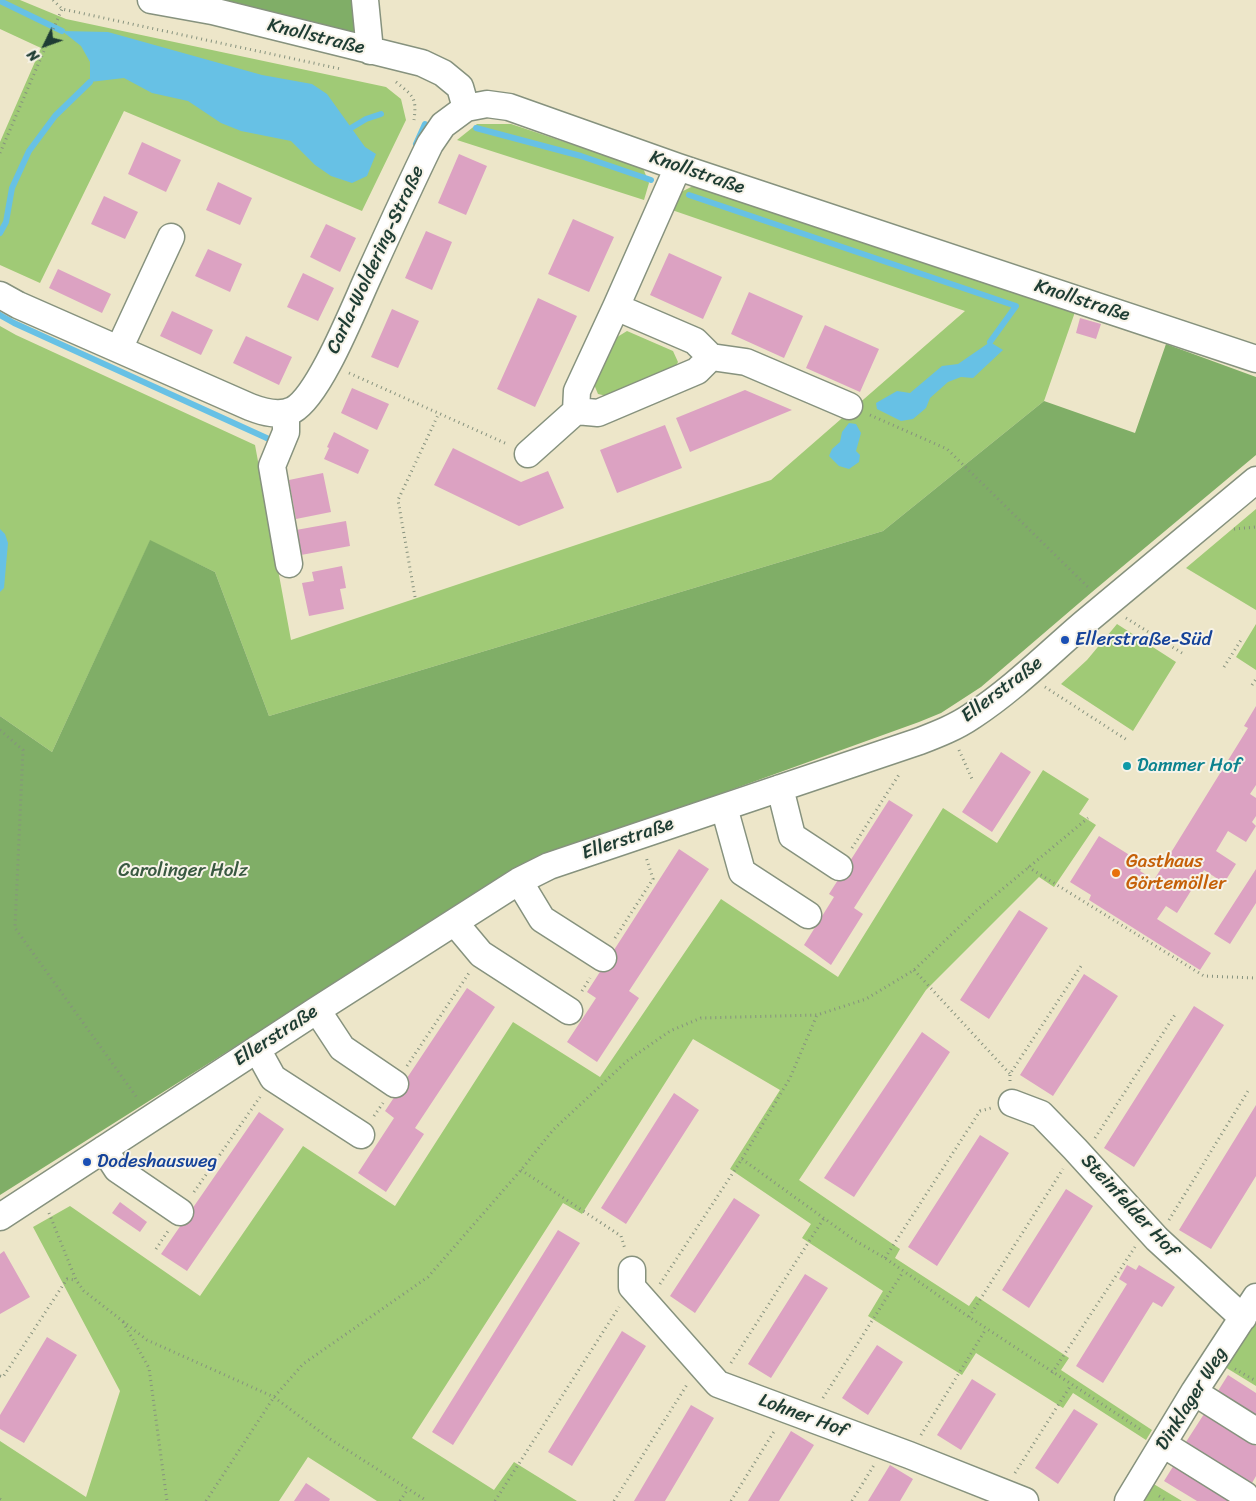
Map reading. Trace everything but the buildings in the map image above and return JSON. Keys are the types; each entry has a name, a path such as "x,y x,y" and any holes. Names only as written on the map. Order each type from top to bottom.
{"street":[{"name":"Knollstraße","path":"151,0 212,11 422,63 443,73 460,87 466,108 487,104 509,107 678,167 1256,359"},
{"path":"365,0 370,50"},
{"name":"Carla-Woldering-Straße","path":"286,413 295,409 307,398 328,363 430,144 443,125 466,108"},
{"path":"576,412 577,391 678,167"},
{"path":"119,349 171,237"},
{"path":"0,295 18,305 250,407 266,413 286,413 286,432 272,466 289,564"},
{"path":"616,307 695,341 711,357 746,362 849,406"},
{"path":"528,454 576,412 598,413 697,371 711,357"},
{"name":"Ellerstraße","path":"0,1217 317,1010 519,882 549,866 920,741 971,717 1025,675 1256,480"},
{"path":"780,788 792,836 839,867"},
{"path":"724,807 742,872 808,915"},
{"path":"519,882 542,919 603,958"},
{"path":"456,923 481,954 569,1011"},
{"path":"317,1010 342,1048 395,1084"},
{"path":"257,1049 273,1078 361,1135"},
{"name":"Steinfelder Hof","path":"1012,1103 1041,1114 1152,1233 1249,1308"},
{"path":"104,1149 116,1169 180,1212"},
{"name":"Lohner Hof","path":"637,1287 718,1384 1014,1496"},
{"name":"Dinklager Weg","path":"1128,1501 1194,1392 1249,1308"},
{"path":"1194,1392 1256,1430"},
{"path":"1163,1444 1245,1495"}],"path":[{"path":"53,0 62,9 342,70"},
{"path":"0,153 62,9"},
{"path":"394,81 411,94 416,105 414,120"},
{"path":"328,363 528,454"},
{"path":"849,406 947,449 1106,605 1182,653"},
{"path":"415,597 398,500 438,413"},
{"path":"1224,668 1241,640"},
{"path":"1025,675 1127,740"},
{"path":"1252,686 1256,679"},
{"path":"949,729 972,779"},
{"path":"0,730 23,750 15,928 152,1118"},
{"path":"839,867 920,741"},
{"path":"206,1501 274,1397 303,1364 428,1277 521,1170 553,1130 627,1061 670,1032 701,1018 817,1015 866,999 914,970 976,911 1088,818"},
{"path":"569,1011 653,879 640,835"},
{"path":"1028,867 1204,976 1256,978"},
{"path":"361,1135 481,954"},
{"path":"885,1258 980,1111 1012,1103 1010,1074 1083,962"},
{"path":"914,970 1010,1074"},
{"path":"968,1317 1176,1013"},
{"path":"495,1501 637,1287 742,1160 790,1078 817,1015"},
{"path":"156,1249 273,1078"},
{"path":"1052,1373 1108,1290 1152,1233 1248,1091"},
{"path":"742,1160 854,1240 885,1258 968,1317 1163,1444"},
{"path":"521,1170 621,1236 637,1287"},
{"path":"40,1192 76,1280 84,1291 148,1340 274,1397 330,1439 427,1501"},
{"path":"718,1384 824,1218"},
{"path":"730,1501 799,1414 903,1272"},
{"path":"0,1376 2,1377 67,1279 76,1280"},
{"path":"122,1320 149,1368 167,1501"},
{"path":"852,1501 897,1451 986,1329"},
{"path":"614,1501 700,1364"},
{"path":"1014,1496 1071,1385"},
{"path":"400,1501 408,1489"}],"green space":[{"path":"0,0 20,0 66,19 386,87 401,99 406,120 362,211 124,111 40,283 0,265 0,142 41,48 0,29"},
{"path":"187,0 360,0 366,40"},
{"path":"477,124 511,124 643,168 649,183 644,200 457,140"},
{"path":"695,185 1075,312 1044,401 883,531 269,716 215,572 150,541 52,752 0,716 0,326 255,445 291,640 771,480 965,311 669,209 677,194"},
{"path":"627,331 673,351 678,362 673,371 611,397 598,394 593,382 614,339"},
{"name":"Carolinger Holz","path":"1166,344 1256,377 1256,455 981,687 941,713 919,722 523,865 0,1195 0,716 52,752 150,540 215,572 269,716 883,531 1044,401 1135,433"},
{"path":"1256,509 1256,610 1186,568"},
{"path":"1117,624 1176,662 1133,731 1061,684 1087,660"},
{"path":"1256,624 1256,670 1236,657"},
{"path":"1043,770 1089,799 1079,814 1096,825 1054,887 1039,877 926,990 799,1180 900,1249 895,1258 969,1306 976,1296 1069,1358 1061,1370 1152,1430 1146,1440 1073,1393 1063,1408 976,1353 962,1375 868,1316 883,1291 802,1238 811,1224 730,1169 780,1090 693,1039 582,1214 563,1203 412,1438 494,1490 514,1462 577,1501 377,1501 308,1457 279,1501 0,1501 0,1441 86,1497 120,1391 33,1227 70,1206 200,1296 303,1146 395,1206 513,1022 600,1077 721,899 838,977 943,808 997,843"},
{"path":"1256,1315 1256,1386 1225,1367"},
{"path":"1152,1483 1182,1501 1141,1501"}],"water":[{"path":"62,31 108,32 262,75 312,84 327,94 365,147 376,154 367,176 352,183 331,176 315,165 291,141 241,131 221,123 188,101 152,93 124,78 90,82 90,62 81,46"},
{"path":"990,342 1003,350 973,378 961,377 948,382 930,398 926,408 913,419 901,421 877,409 876,403 897,391 910,393 942,366 958,364"},
{"path":"849,423 856,424 861,433 856,451 860,455 859,462 849,469 839,466 829,456 832,449 840,442 842,432"},
{"path":"0,529 5,534 8,543 4,588 0,592"}],"waterway":[{"path":"0,1 62,31"},
{"path":"0,233 6,222 12,188 29,151 55,116 90,82"},
{"path":"351,128 366,119 381,114"},
{"path":"416,144 425,124"},
{"path":"476,128 581,156 651,180"},
{"path":"689,195 1016,306 990,342"},
{"path":"0,315 271,440"}],"place":[{"name":"Ellerstraße-Süd","path":"1065,640"},
{"name":"Dammer Hof","path":"1127,766"},
{"name":"Gasthaus Görtemöller","path":"1116,873"},
{"name":"Dodeshausweg","path":"87,1162"}]}
